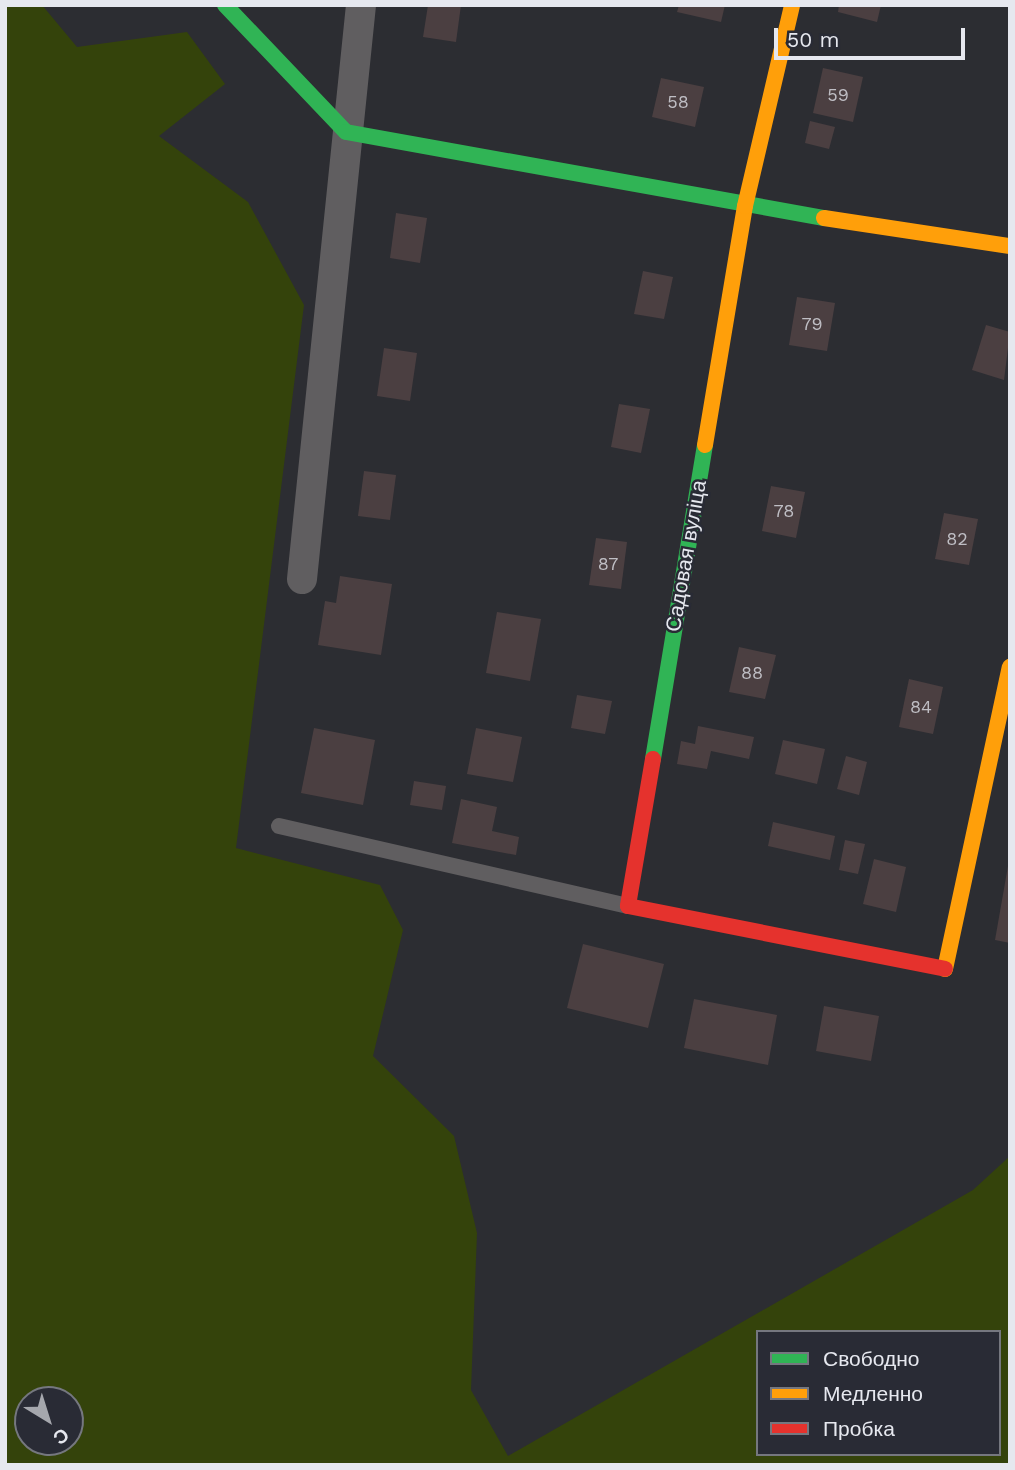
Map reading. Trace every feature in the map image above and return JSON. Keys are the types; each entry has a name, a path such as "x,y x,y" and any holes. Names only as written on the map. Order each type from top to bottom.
{"street":[{"path":"225,5 346,132 745,206 1010,246"},
{"path":"302,579 361,5"},
{"name":"Садовая вуліца","path":"628,906 745,206 792,5"},
{"path":"628,906 947,969 1010,667"}],"lane":[{"path":"279,826 628,906"}],"green space":[{"path":"5,5 42,5 77,47 187,32 225,84 159,136 248,202 304,305 236,848 380,885 403,930 373,1056 454,1136 477,1233 471,1390 508,1456 973,1190 1010,1156 1010,1465 5,1465"}],"building":[{"path":"428,5 461,5 456,42 423,37"},
{"path":"679,5 725,5 721,22 677,12"},
{"path":"839,5 881,5 877,22 838,12"},
{"path":"823,68 863,77 853,122 813,113"},
{"path":"661,78 704,87 695,127 652,117"},
{"path":"810,121 835,127 829,149 805,143"},
{"path":"396,213 427,218 420,263 390,258"},
{"path":"643,271 673,277 664,319 634,314"},
{"path":"797,297 835,303 827,351 789,345"},
{"path":"986,325 1010,332 1004,380 972,370"},
{"path":"384,348 417,353 410,401 377,396"},
{"path":"619,404 650,409 641,453 611,447"},
{"path":"364,471 396,475 390,520 358,516"},
{"path":"771,486 805,492 796,538 762,531"},
{"path":"944,513 978,519 969,565 935,559"},
{"path":"596,538 627,542 621,589 589,585"},
{"path":"340,576 392,584 381,655 318,645 325,601 336,603"},
{"path":"497,612 541,619 530,681 486,673"},
{"path":"739,647 776,655 765,699 729,692"},
{"path":"909,679 943,687 933,734 899,727"},
{"path":"577,695 612,701 605,734 571,728"},
{"path":"698,726 754,737 749,759 711,751 707,769 677,764 681,741 695,744"},
{"path":"314,728 375,740 363,805 301,793"},
{"path":"476,728 522,737 513,782 467,774"},
{"path":"783,740 825,749 817,784 775,774"},
{"path":"846,756 867,762 859,795 837,789"},
{"path":"414,781 446,786 442,810 410,805"},
{"path":"461,799 497,807 492,831 519,837 516,855 452,843"},
{"path":"773,822 835,836 830,860 768,846"},
{"path":"845,840 865,844 858,874 839,870"},
{"path":"874,859 906,867 896,912 863,904"},
{"path":"1008,866 1010,867 1010,943 995,940"},
{"path":"583,944 664,964 648,1028 567,1008"},
{"path":"694,999 777,1015 768,1065 684,1048"},
{"path":"824,1006 879,1016 871,1061 816,1051"}],"traffic: fast":[{"path":"225,5 346,132 824,218"},
{"path":"653,759 705,445"}],"traffic: slow":[{"path":"705,445 745,206 792,5"},
{"path":"824,218 1010,246"},
{"path":"945,969 1010,667"}],"traffic: jam":[{"path":"653,759 628,906 945,969"}]}
